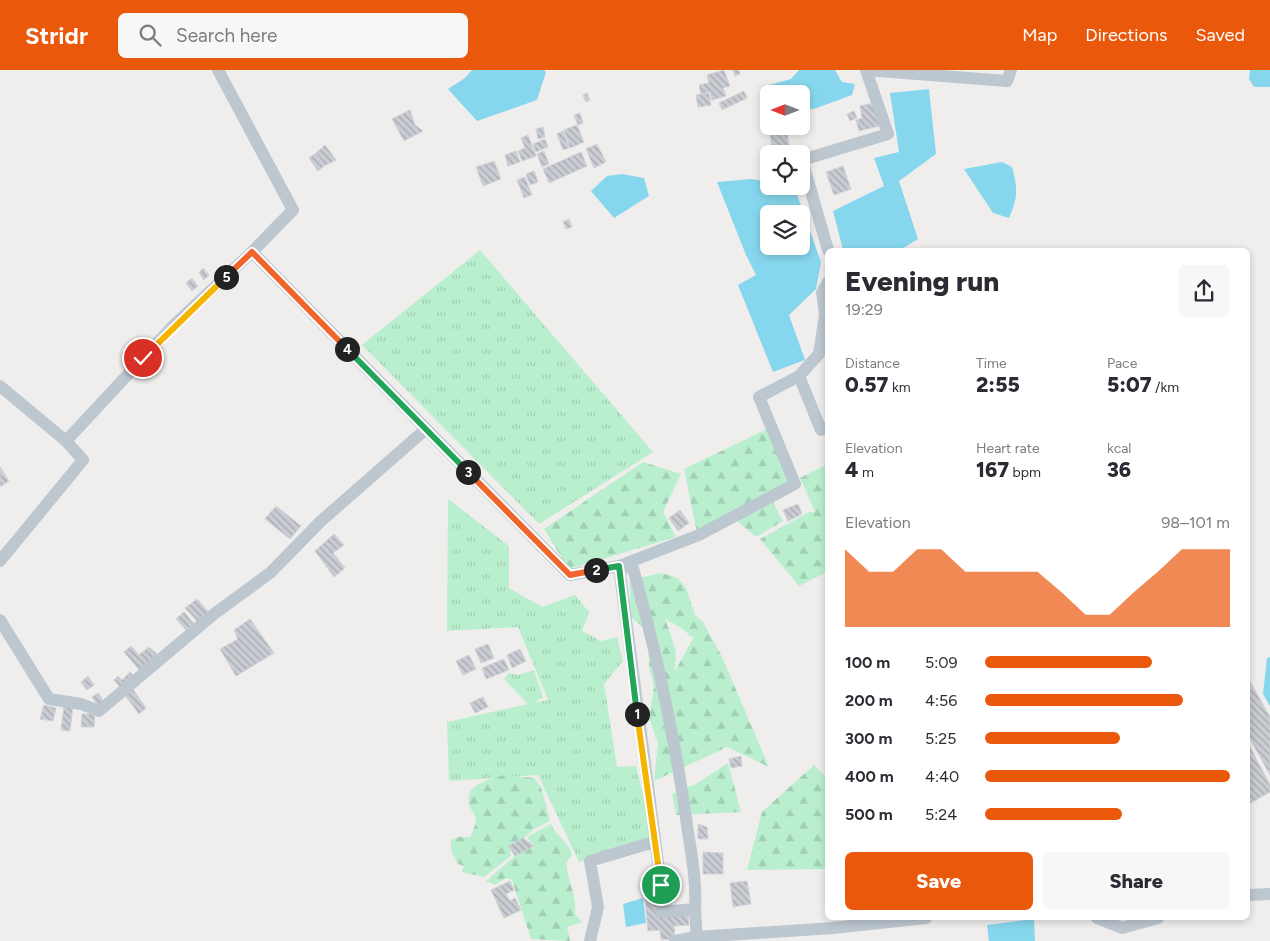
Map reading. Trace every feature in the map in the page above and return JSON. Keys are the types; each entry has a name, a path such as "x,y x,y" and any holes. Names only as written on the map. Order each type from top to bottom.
{"street":[{"path":"66,441 172,327 252,252 293,210 218,70"},
{"path":"827,248 802,160 888,134 866,70 1007,80 1011,70"},
{"path":"252,252 570,575 619,566 699,536 795,484 759,398 800,376 819,354 825,321"},
{"path":"825,287 822,292 825,309"},
{"path":"800,376 821,430 825,428"},
{"path":"0,386 66,441 83,460 0,561"},
{"path":"0,620 49,699 81,704 99,711 214,614 270,574 321,521 426,429"},
{"path":"619,566 661,885 662,912 695,909"},
{"path":"619,566 633,568 659,672 681,780 690,847 697,939"},
{"path":"590,941 598,907 590,862 654,842"},
{"path":"1250,895 1270,894"},
{"path":"675,941 907,920"},
{"path":"1102,920 1122,928 1151,920"}],"green space":[{"path":"480,250 653,452 539,524 362,345"},
{"path":"769,428 792,481 697,533 684,469"},
{"path":"643,462 681,474 663,512 676,537 569,569 544,529"},
{"path":"825,465 825,573 799,586 760,539 809,512 815,512 800,478"},
{"path":"448,499 509,546 509,588 542,607 575,595 589,612 582,631 601,641 617,637 623,661 604,684 617,767 636,766 654,842 579,862 538,775 449,781 447,722 528,704 504,679 509,673 518,675 534,670 543,697 534,703 548,700 518,627 447,631"},
{"path":"773,502 783,521 756,537 737,521"},
{"path":"661,573 678,578 686,588 695,615 703,622 722,657 769,767 727,747 654,781 658,743 649,718 654,687 649,667 648,641 645,629 630,616 630,580","holes":["665,618 694,637 675,671 676,651"]},
{"path":"728,763 741,812 676,815 672,794 696,784"},
{"path":"814,765 825,776 825,869 747,870 762,812"},
{"path":"504,775 534,778 541,787 550,821 534,829 524,838 533,849 534,846 527,837 551,824 572,855 566,863 567,870 575,901 575,914 582,922 567,927 570,941 531,939 512,880 506,878 495,885 486,881 515,856 509,847 511,856 484,877 462,872 464,866 458,864 451,850 451,840 459,837 471,837 476,819 469,804 469,797 474,787"}],"water":[{"path":"472,70 544,70 546,72 537,100 477,121 448,89 465,78"},
{"path":"799,70 835,70 842,82 855,84 852,95 810,109 810,85 769,85 791,79"},
{"path":"1250,70 1270,70 1270,87 1254,87 1249,79"},
{"path":"929,89 936,154 899,181 918,239 903,248 842,248 833,211 884,186 874,158 899,152 890,93"},
{"path":"1002,162 1012,167 1015,181 1016,193 1009,218 993,213 964,169"},
{"path":"622,174 644,178 649,196 614,218 591,191 607,176"},
{"path":"752,179 760,180 760,195 797,195 801,205 760,205 760,255 810,255 810,231 821,262 816,289 789,315 805,360 773,372 738,285 756,275 717,182"},
{"path":"1270,657 1270,706 1263,694 1267,658"},
{"path":"643,898 646,923 626,927 623,904"},
{"path":"1034,920 1035,941 989,941 987,925"}],"building":[{"path":"724,70 730,86 723,88 726,96 712,100 710,92 701,94 699,85 709,83 707,75"},
{"path":"733,70 739,70 740,74 735,76"},
{"path":"744,91 747,98 722,110 719,103"},
{"path":"587,93 590,100 586,102 583,95"},
{"path":"709,93 711,105 698,107 696,95"},
{"path":"873,103 879,126 859,131 856,120 862,118 860,106"},
{"path":"410,110 415,125 423,131 404,141 392,119"},
{"path":"854,111 857,118 850,121 847,114"},
{"path":"580,113 583,123 578,125 574,115"},
{"path":"577,125 584,142 570,148 564,130"},
{"path":"543,127 545,137 538,139 536,129"},
{"path":"563,131 569,148 563,150 557,134"},
{"path":"528,135 536,156 522,161 518,151 525,148 521,138"},
{"path":"770,135 787,135 789,145 772,145"},
{"path":"545,139 548,147 536,152 533,144"},
{"path":"597,144 606,162 594,168 586,149"},
{"path":"325,145 336,160 324,166 316,153"},
{"path":"516,151 520,162 508,166 505,155"},
{"path":"544,151 549,164 542,167 537,154"},
{"path":"581,152 587,166 549,183 543,169"},
{"path":"316,153 324,166 318,171 309,158"},
{"path":"494,161 501,179 483,186 476,167"},
{"path":"843,166 851,189 834,195 826,172"},
{"path":"534,171 538,182 530,185 526,174"},
{"path":"525,177 532,195 524,198 517,180"},
{"path":"569,219 572,227 566,229 563,222"},
{"path":"203,268 209,275 204,280 199,273"},
{"path":"192,278 198,286 192,291 186,283"},
{"path":"0,467 9,481 0,487"},
{"path":"798,504 802,514 788,521 783,510"},
{"path":"276,506 301,526 290,539 265,519"},
{"path":"680,510 689,523 678,531 669,518"},
{"path":"334,534 344,545 333,553 345,568 334,577 315,551"},
{"path":"197,599 210,614 199,623 185,608"},
{"path":"184,612 194,624 186,630 176,619"},
{"path":"250,619 274,653 236,676 220,649 238,639 234,630"},
{"path":"488,644 494,658 481,663 475,649"},
{"path":"131,646 139,655 149,647 158,655 140,671 124,652"},
{"path":"520,649 526,661 512,668 507,655"},
{"path":"469,655 476,669 463,675 456,661"},
{"path":"504,659 509,670 486,679 482,668"},
{"path":"130,672 135,677 121,688 114,680 118,676 122,680"},
{"path":"88,676 94,685 87,690 81,682"},
{"path":"1250,682 1270,717 1270,775 1250,739"},
{"path":"132,688 146,708 139,714 124,694"},
{"path":"98,693 104,702 98,706 92,697"},
{"path":"483,697 488,707 475,713 470,703"},
{"path":"44,705 56,708 53,721 40,719"},
{"path":"64,705 73,707 70,731 61,730"},
{"path":"82,714 95,714 94,727 81,727"},
{"path":"1250,747 1270,785 1270,792 1250,803"},
{"path":"741,756 742,766 731,768 729,759"},
{"path":"698,824 707,827 708,839 698,839"},
{"path":"523,838 534,846 515,856 508,846"},
{"path":"703,852 723,853 723,874 703,874"},
{"path":"510,881 514,890 506,894 510,901 515,898 521,910 504,918 491,890"},
{"path":"747,881 751,904 733,907 730,883"},
{"path":"658,887 660,915 688,912 689,925 674,926 675,939 661,940 660,930 648,931 644,888"}],"route":[{"path":"143,358 172,327 213,291 252,252 570,575 619,566 661,885"}]}
